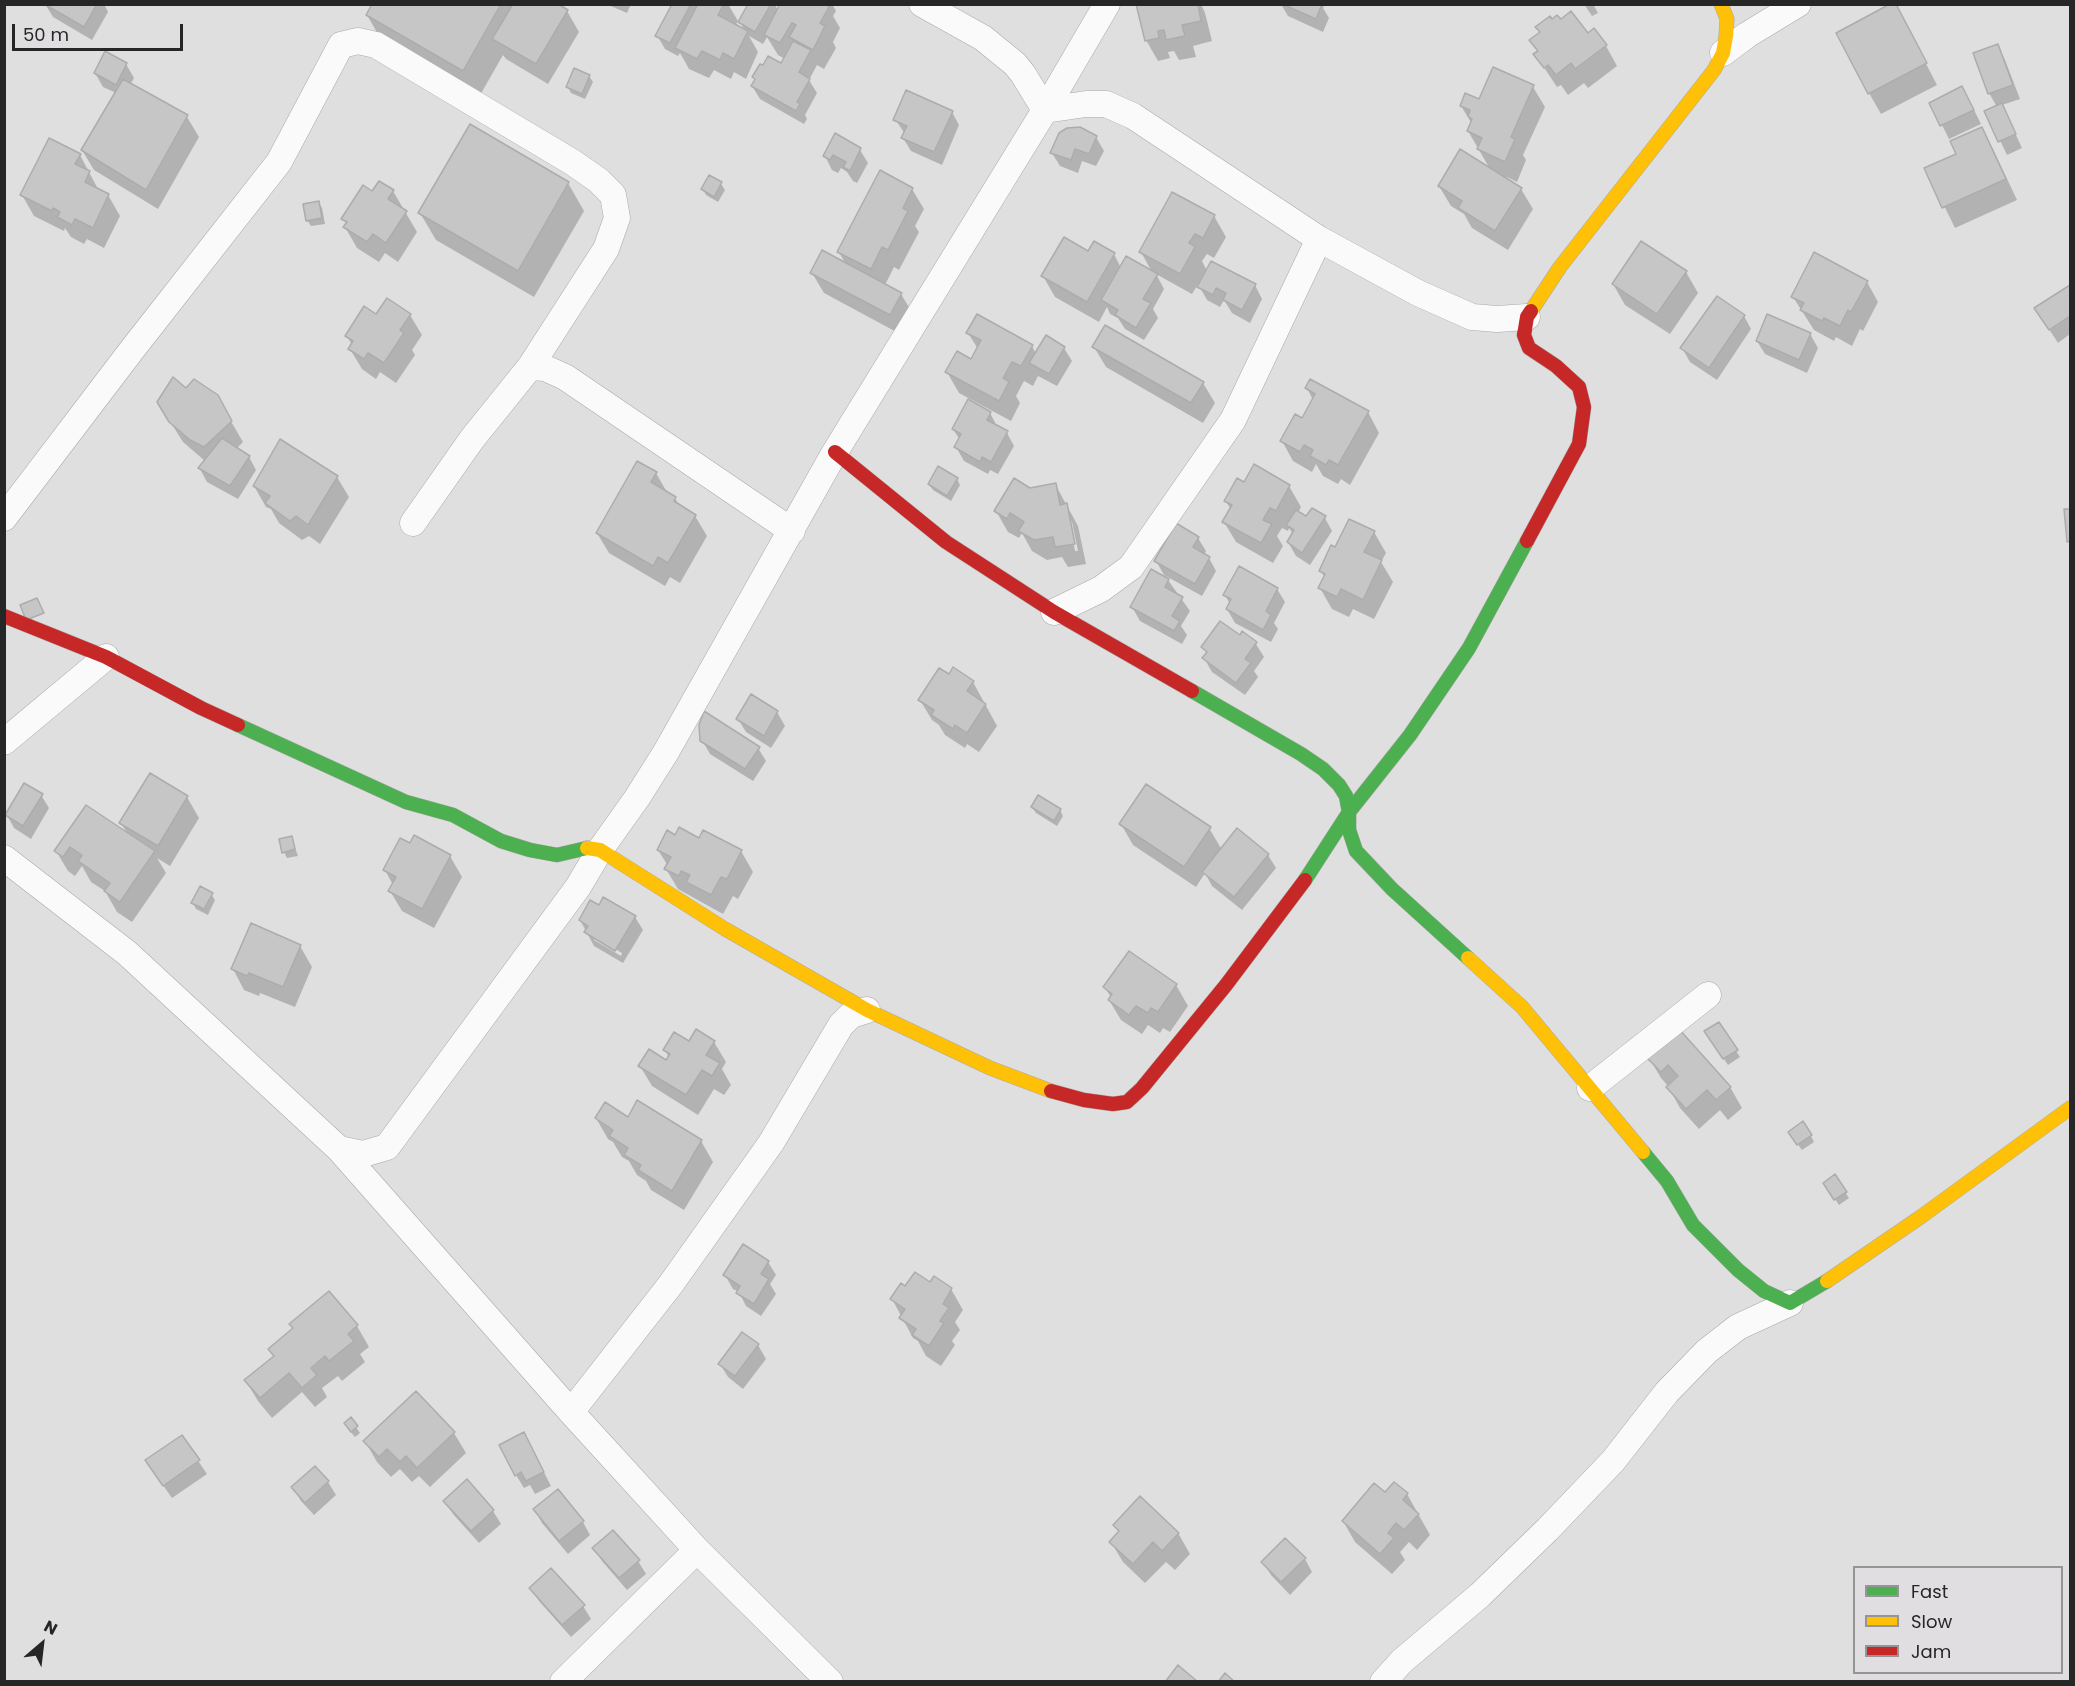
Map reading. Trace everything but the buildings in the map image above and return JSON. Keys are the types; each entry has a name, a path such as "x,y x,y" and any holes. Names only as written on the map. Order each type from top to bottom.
{"street":[{"path":"922,4 983,38 1015,64 1045,110"},
{"path":"339,1149 363,1154 387,1147 578,887 666,752 835,452 1045,110 1107,4"},
{"path":"1723,52 1798,4"},
{"path":"1721,5 1738,16 1762,26"},
{"path":"4,615 106,657 201,708 406,802 453,815 501,841 557,855 583,848 600,850 725,929 867,1010 990,1068 1057,1093 1084,1100 1113,1104 1127,1102 1142,1088 1226,985 1316,865 1349,812 1410,735 1469,648 1579,444 1584,408 1579,387 1556,366 1529,348 1524,334 1527,317 1560,267 1714,70 1723,52 1727,19 1721,5"},
{"path":"4,518 279,162 341,45 358,41 376,45 572,162 598,180 613,195 617,218 606,249 530,366 472,439 413,523"},
{"path":"1045,110 1086,104 1106,104 1133,116 1319,239 1418,293 1472,317 1497,319 1527,317"},
{"path":"1054,612 1101,589 1131,567 1233,420 1319,239"},
{"path":"530,366 545,368 565,377 792,531"},
{"path":"835,452 946,542 1054,612 1301,754 1323,769 1339,785 1346,796 1349,830 1356,851 1392,890 1522,1007 1667,1180 1693,1225 1738,1270 1764,1291 1790,1303"},
{"path":"4,742 106,657"},
{"path":"557,855 578,887"},
{"path":"4,858 128,953 339,1149 571,1412 697,1550 830,1682"},
{"path":"1590,1088 1708,995"},
{"path":"571,1412 671,1284 771,1143 841,1025 851,1015 867,1010"},
{"path":"1383,1682 1402,1660 1480,1595 1548,1529 1613,1461 1667,1392 1707,1351 1738,1327 1817,1288 1922,1216 2070,1108"},
{"path":"563,1682 697,1550"}],"traffic: fast":[{"path":"1305,880 1349,812 1410,735 1469,648 1527,541"},
{"path":"1192,691 1323,769 1339,785 1346,796 1349,830 1356,851 1392,889 1468,958"},
{"path":"238,725 406,802 453,815 501,841 557,855 587,848"},
{"path":"1643,1152 1667,1181 1693,1225 1738,1270 1764,1291 1790,1303 1827,1281"}],"traffic: slow":[{"path":"1531,311 1560,267 1714,70 1723,53 1726,36 1727,19 1721,4"},
{"path":"587,848 600,850 725,929 867,1010 990,1068 1051,1091"},
{"path":"1468,958 1522,1007 1643,1152"},
{"path":"1827,1281 1922,1216 2070,1108"}],"traffic: jam":[{"path":"1527,541 1579,444 1584,407 1579,387 1556,366 1529,348 1524,335 1527,317 1531,311"},
{"path":"835,452 946,542 1054,612 1192,691"},
{"path":"4,616 106,657 201,708 238,725"},
{"path":"1051,1091 1084,1100 1113,1104 1127,1102 1142,1088 1226,985 1305,880"}]}
